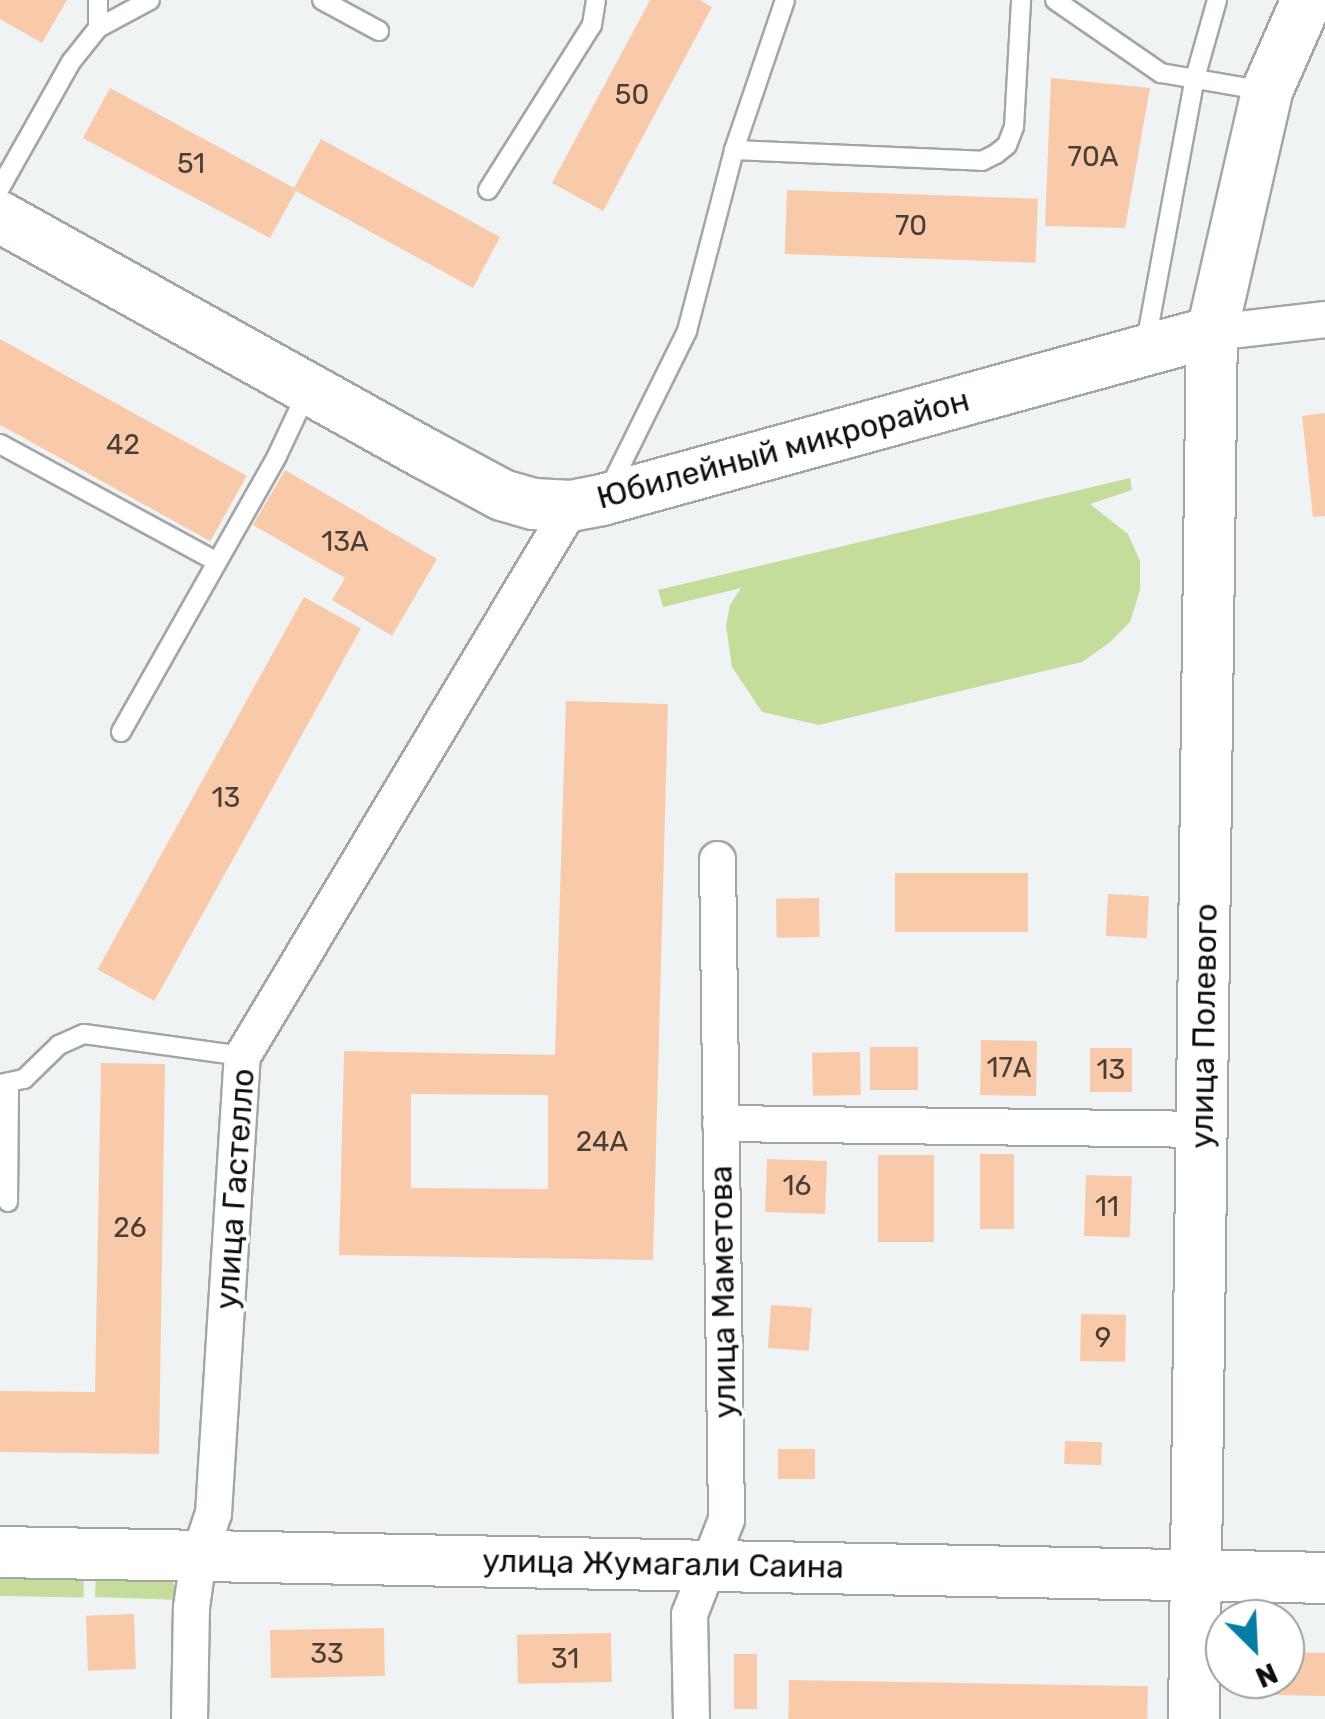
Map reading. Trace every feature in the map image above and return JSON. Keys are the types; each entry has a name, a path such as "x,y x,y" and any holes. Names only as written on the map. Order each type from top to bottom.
{"street":[{"name":"улица Полевого","path":"1194,1719 1212,332 1267,91 1308,0"},
{"name":"Юбилейный микрорайон","path":"0,217 502,495 534,504 586,503 1212,332"},
{"path":"1212,332 1325,319"},
{"name":"улица Гастелло","path":"189,1719 191,1607 198,1556 213,1513 242,1056 586,503"},
{"name":"улица Маметова","path":"691,1719 689,1614 726,1519 717,858"},
{"path":"720,1123 1202,1129"},
{"name":"улица Жумагали Саина","path":"0,1552 1325,1578"}],"lane":[{"path":"98,0 98,28"},
{"path":"0,188 71,62 98,28 150,0"},
{"path":"322,0 379,31"},
{"path":"488,190 592,25 596,0"},
{"path":"586,503 622,470 687,332 734,150 786,0"},
{"path":"734,150 982,161 996,154 1007,145 1014,128 1022,0"},
{"path":"1055,0 1161,72 1267,91"},
{"path":"1144,351 1195,78 1217,0"},
{"path":"121,732 310,387"},
{"path":"0,444 217,562"},
{"path":"8,1202 4,1084 36,1070 60,1045 84,1034 242,1056"}],"green space":[{"path":"1130,478 1132,490 1090,504 1128,534 1140,561 1140,590 1130,622 1109,643 1082,662 819,725 762,712 732,667 726,626 730,605 741,588 663,607 658,590"},
{"path":"0,1572 84,1573 84,1597 0,1596"},
{"path":"96,1573 172,1580 180,1600 95,1597"}],"building":[{"path":"0,0 67,0 42,43 0,19"},
{"path":"650,0 700,0 712,7 603,211 552,183"},
{"path":"1051,78 1150,88 1125,228 1045,226"},
{"path":"110,88 294,188 321,139 500,237 473,288 296,191 270,238 83,138"},
{"path":"787,190 1038,199 1036,263 785,254"},
{"path":"0,339 247,476 210,541 0,425"},
{"path":"1325,413 1325,516 1313,517 1302,416"},
{"path":"285,470 437,559 392,636 332,600 345,578 253,525"},
{"path":"304,597 361,629 154,1001 97,970"},
{"path":"566,701 668,704 653,1260 339,1255 344,1051 555,1055","holes":["411,1094 548,1095 548,1189 411,1188"]},
{"path":"895,873 1028,873 1028,932 895,932"},
{"path":"1108,894 1149,896 1147,938 1106,936"},
{"path":"819,898 820,937 777,938 776,899"},
{"path":"981,1040 1037,1041 1036,1096 980,1095"},
{"path":"870,1047 918,1047 918,1090 870,1090"},
{"path":"1090,1048 1132,1048 1132,1092 1090,1092"},
{"path":"860,1052 861,1095 813,1096 812,1053"},
{"path":"101,1063 165,1064 159,1454 0,1452 0,1391 95,1392"},
{"path":"980,1154 1014,1154 1014,1229 980,1229"},
{"path":"878,1155 934,1155 934,1242 878,1242"},
{"path":"767,1159 827,1161 825,1214 765,1212"},
{"path":"1086,1175 1132,1177 1130,1238 1084,1236"},
{"path":"771,1305 812,1308 809,1351 768,1348"},
{"path":"1081,1314 1126,1315 1125,1362 1080,1361"},
{"path":"1065,1441 1102,1442 1101,1465 1064,1464"},
{"path":"778,1449 815,1449 815,1479 778,1479"},
{"path":"134,1614 136,1669 88,1671 86,1616"},
{"path":"384,1628 385,1676 271,1678 270,1630"},
{"path":"611,1633 612,1682 518,1684 517,1635"},
{"path":"1305,1652 1325,1653 1325,1696 1305,1696"},
{"path":"734,1654 757,1654 757,1709 734,1709"},
{"path":"789,1680 1148,1686 1147,1719 788,1719"}]}
